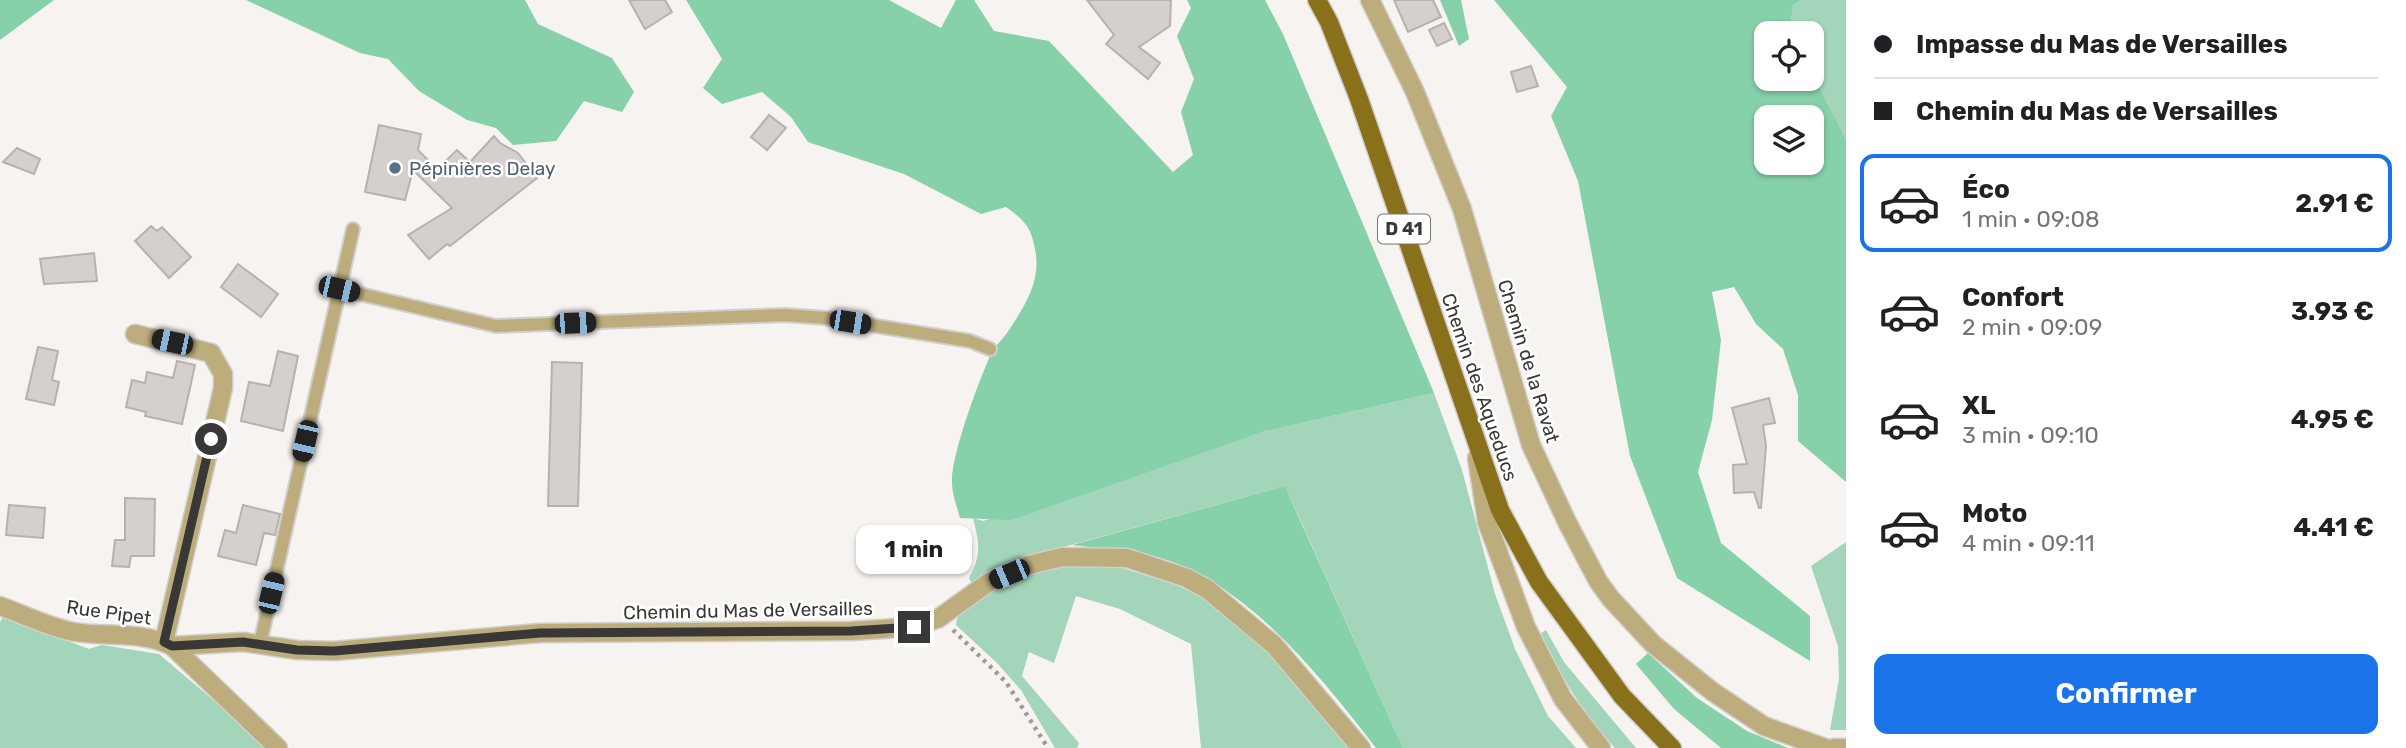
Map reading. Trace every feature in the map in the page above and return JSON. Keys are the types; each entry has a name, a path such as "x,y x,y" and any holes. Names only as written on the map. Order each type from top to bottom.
{"main road":[{"name":"Chemin des Aqueducs","path":"1317,0 1329,22 1359,99 1500,510 1539,582 1622,696 1672,748"}],"street":[{"name":"Chemin de la Ravat","path":"1370,0 1415,92 1462,209 1531,445 1598,581 1653,644 1713,692 1764,726 1825,748"},
{"path":"135,334 211,353 223,374 223,388 168,644 278,748"},
{"path":"1474,437 1487,522 1526,626 1563,699 1601,748"},
{"name":"Chemin du Mas de Versailles","path":"168,644 243,642 297,650 334,651 540,633 851,631 914,627 939,618 989,582 1029,565 1062,557 1127,558 1187,578 1207,589 1274,645 1361,748"},
{"name":"Rue Pipet","path":"0,606 72,632 111,633 168,644"},
{"path":"1834,748 1846,747"}],"lane":[{"path":"260,644 353,229"},
{"path":"339,289 496,326 785,315 826,318 970,341 990,349"}],"path":[{"path":"939,618 1006,682 1048,748"}],"green space":[{"path":"0,0 54,0 0,40"},
{"path":"246,0 525,0 538,24 612,58 634,92 622,112 584,101 556,141 513,145 496,128 467,120 419,91 388,59 360,53"},
{"path":"686,0 889,0 941,28 956,0 974,0 994,31 1049,41 1173,172 1193,155 1181,112 1194,79 1177,36 1191,8 1187,0 1265,0 1283,34 1434,393 1262,432 1011,520 960,518 952,487 956,455 973,399 991,354 1020,313 1034,283 1037,261 1029,229 1006,207 981,214 904,174 808,142 791,117 762,92 722,104 703,88 722,59"},
{"path":"1440,0 1461,0 1469,39 1459,46"},
{"path":"1494,0 1802,0 1793,5 1791,21 1754,21 1754,91 1821,91 1846,139 1846,482 1798,441 1798,395 1783,349 1756,324 1734,287 1712,292 1721,340 1712,420 1698,472 1721,543 1810,616 1810,661 1677,578 1630,456 1578,181 1551,116 1567,87"},
{"path":"1802,0 1846,0 1846,139 1821,91 1824,91 1824,21 1791,21 1793,5"},
{"path":"1434,393 1462,470 1495,594 1515,649 1548,716 1576,748 1403,748 1285,486 1038,554 972,585 969,578 976,562 978,548 973,518 983,521 1262,432"},
{"path":"1285,486 1403,748 1376,748 1302,658 1243,603 1211,581 1177,564 1141,553 1072,545"},
{"path":"1846,542 1846,730 1830,730 1839,679 1838,646 1811,566"},
{"path":"1094,563 1119,567 1176,585 1207,599 1250,634 1311,694 1352,748 1201,748 1191,644 1120,609 1076,596 1054,663 1029,652 1022,676 1079,743 1077,748 1055,748 1021,690 997,663 956,625 957,619 970,603 1011,580 1050,569"},
{"path":"3,617 89,649 102,645 159,654 226,711 263,748 0,748 0,622"},
{"path":"1546,630 1564,662 1636,748 1615,748 1593,722 1556,664 1541,633"},
{"path":"1648,653 1697,698 1747,731 1788,748 1721,748 1674,709 1636,664"}],"building":[{"path":"629,0 665,0 672,12 645,29"},
{"path":"1087,0 1171,0 1170,26 1139,47 1160,63 1148,79 1106,44 1114,35"},
{"path":"1394,0 1433,0 1441,17 1408,32"},
{"path":"1444,23 1452,39 1437,46 1429,30"},
{"path":"1531,66 1538,86 1517,92 1511,72"},
{"path":"769,115 786,128 767,150 751,137"},
{"path":"379,125 421,134 418,150 437,169 457,150 470,162 494,136 500,143 518,153 537,178 450,246 447,244 429,259 408,235 452,208 413,170 405,200 365,192"},
{"path":"17,148 40,159 34,174 3,162"},
{"path":"151,226 157,231 162,227 191,257 169,278 135,241"},
{"path":"94,253 97,281 44,284 40,259"},
{"path":"238,264 278,294 261,317 221,287"},
{"path":"38,347 58,351 52,380 59,382 54,405 26,399"},
{"path":"278,351 298,356 283,431 241,421 249,382 270,386"},
{"path":"177,361 195,365 182,424 145,416 146,412 126,407 132,380 145,383 147,372 173,378"},
{"path":"552,362 582,363 578,506 548,506"},
{"path":"1769,398 1775,423 1763,425 1766,446 1759,508 1754,492 1734,493 1733,465 1747,464 1732,408"},
{"path":"125,498 155,499 154,556 131,556 129,567 112,566 115,540 125,540"},
{"path":"9,505 45,508 43,538 6,535"},
{"path":"243,505 280,514 275,535 264,533 256,565 218,556 225,530 236,533"}],"place":[{"name":"Pépinières Delay","path":"395,168"}],"route":[{"path":"211,439 164,642 172,646 243,642 297,650 334,651 540,633 851,631 914,627"}]}
